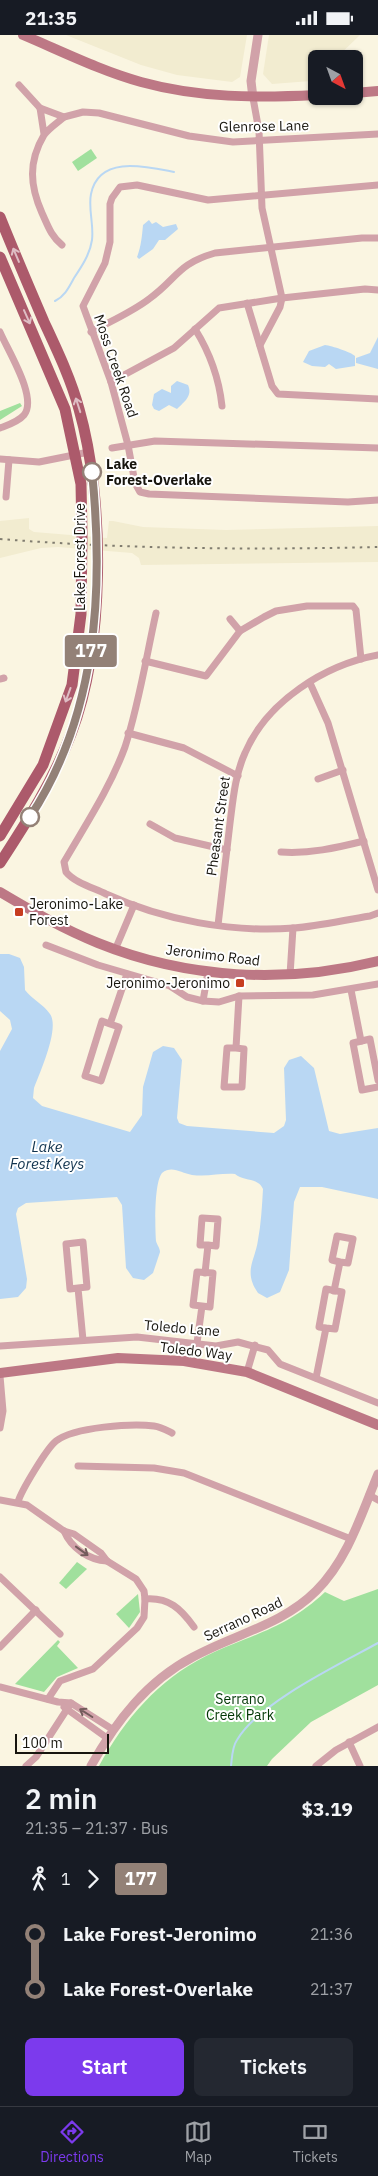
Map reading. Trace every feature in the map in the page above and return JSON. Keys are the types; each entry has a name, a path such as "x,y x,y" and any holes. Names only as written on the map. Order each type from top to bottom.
{"main road":[{"path":"23,35 140,81 202,93 253,98 308,95"},
{"path":"363,92 378,91"},
{"name":"Lake Forest Drive","path":"0,217 79,409 89,452 97,532 94,627 87,682 72,732 55,772 41,800 0,863"},
{"name":"Lake Forest Drive","path":"0,257 65,409 81,484 81,614 72,685 43,765 0,836"},
{"name":"Jeronimo Road","path":"0,892 48,920 115,950 164,964 208,971 290,975 322,973 378,961"},
{"name":"Toledo Way","path":"0,1375 93,1360 133,1358 184,1361 247,1372 378,1425"}],"street":[{"path":"258,35 252,81 261,194 282,298 280,307 260,345"},
{"name":"Glenrose Lane","path":"19,85 40,108 64,117 83,113 99,113 189,136 258,142 378,134"},
{"path":"40,108 44,134 32,172 33,191 53,237 62,245"},
{"path":"44,134 64,117"},
{"name":"Moss Creek Road","path":"378,185 208,199 137,185 120,187 110,204 110,242 105,263 83,306 111,382 128,445 135,483 144,494 348,502 378,500"},
{"path":"92,332 151,298 175,273 192,261 215,253 362,237 378,238"},
{"path":"111,382 174,348 216,309 282,298 365,289 378,290"},
{"path":"247,303 272,386 278,394 378,399"},
{"path":"194,329 208,351 220,391 222,406"},
{"path":"0,332 25,386 29,401 27,410 22,417 0,428"},
{"path":"112,448 155,441 378,448"},
{"path":"0,459 39,461 89,452"},
{"path":"6,497 9,460"},
{"path":"145,661 206,676 240,631 264,617 289,608 307,606 353,606 357,613 362,659"},
{"path":"156,613 124,747 100,802 64,862 66,872 76,880 134,905 186,919 218,925 293,928 370,916 378,913"},
{"path":"230,619 240,631"},
{"name":"Pheasant Street","path":"218,925 226,849 238,776 245,752 262,726 282,703 310,683 347,663 378,655"},
{"path":"310,683 324,711 378,890"},
{"path":"128,733 184,748 238,776"},
{"path":"318,779 343,770"},
{"path":"150,824 175,838 226,849"},
{"path":"281,852 317,851 364,841"},
{"path":"115,950 134,905"},
{"path":"290,975 293,928"},
{"path":"46,945 127,974 170,986 187,997 203,1001 219,1002 239,996 313,995 378,984"},
{"path":"203,1001 208,971"},
{"path":"110,1024 127,974"},
{"path":"351,990 361,1041"},
{"path":"236,1048 239,996"},
{"path":"102,1021 110,1024 118,1027 101,1081 85,1076 102,1021"},
{"path":"378,1080 370,1039 353,1043 362,1090 378,1087"},
{"path":"227,1048 236,1048 244,1049 242,1087 224,1087 227,1048"},
{"path":"83,1242 87,1287 78,1288 70,1289 66,1244 83,1242"},
{"path":"205,1273 208,1245"},
{"path":"334,1291 340,1262"},
{"path":"196,1272 213,1273 210,1307 202,1306 193,1305 196,1272"},
{"path":"78,1288 83,1340"},
{"path":"326,1289 342,1292 334,1329 326,1328 319,1327 326,1289"},
{"path":"197,1343 202,1306"},
{"path":"316,1378 326,1328"},
{"name":"Toledo Lane","path":"0,1346 137,1337 216,1346 238,1342 255,1345"},
{"path":"247,1372 255,1345 268,1350 280,1365 378,1403"},
{"path":"0,1375 3,1411 0,1428"},
{"path":"18,1502 21,1493 52,1445 66,1435 138,1425 154,1426 172,1433"},
{"path":"78,1466 154,1468 184,1473 351,1539"},
{"name":"Serrano Road","path":"91,1766 112,1729 140,1697 177,1667 195,1656 272,1622 300,1605 326,1581 351,1539 378,1474"},
{"path":"369,1495 378,1500"},
{"path":"0,1501 18,1502 37,1511 64,1531 68,1541 90,1557 107,1561 136,1579 144,1591 146,1599 144,1617 137,1628 93,1669 60,1681 48,1699"},
{"path":"0,1577 60,1634"},
{"path":"146,1599 162,1599 172,1603 194,1627"},
{"path":"0,1647 36,1610"},
{"path":"0,1687 58,1702 71,1703 112,1729"},
{"path":"58,1702 66,1710 107,1738"},
{"path":"26,1766 36,1757 71,1703"},
{"path":"316,1766 349,1743 378,1727"},
{"path":"349,1743 360,1766"}],"shaded area":[{"path":"66,35 247,35 240,77 232,82 177,75 141,65"},
{"path":"269,35 360,35 344,50 308,50 308,81 272,84 263,74"},
{"path":"29,518 29,529 34,532 107,538 109,521 143,527 226,530 378,526 378,562 141,565 139,558 132,553 58,547 41,548 0,558 0,521"}],"green space":[{"path":"91,149 97,158 78,171 72,162"},
{"path":"20,403 22,406 0,420 0,411"},
{"path":"77,1562 87,1569 66,1589 59,1583"},
{"name":"Serrano Creek Park","path":"378,1589 378,1685 311,1722 267,1766 99,1766 120,1732 144,1702 189,1666 223,1648 282,1623 296,1615 325,1592 344,1601"},
{"path":"138,1594 140,1612 129,1628 116,1614"},
{"path":"58,1640 60,1642 57,1646 78,1668 57,1677 44,1692 15,1684"}],"water":[{"path":"149,220 152,224 156,222 163,227 176,224 178,229 165,240 159,240 153,249 139,259 137,257 143,225"},
{"path":"378,337 378,369 356,363 356,358 370,353"},
{"path":"325,345 353,354 355,356 355,366 336,369 329,364 325,367 312,366 303,362 309,351"},
{"path":"177,381 188,385 189,396 185,401 177,409 169,405 159,411 154,409 152,405 154,394 162,389 171,393 171,386"},
{"name":"Lake Forest Keys","path":"0,954 9,954 20,958 24,967 25,990 47,1010 52,1021 51,1039 34,1088 33,1098 42,1106 130,1132 142,1115 143,1087 153,1052 163,1046 174,1048 182,1060 177,1118 179,1123 187,1126 274,1133 284,1126 286,1120 284,1068 289,1060 301,1056 314,1068 329,1131 340,1134 378,1128 378,1199 322,1187 300,1187 294,1202 289,1270 280,1292 267,1298 258,1293 251,1278 251,1266 260,1228 263,1189 261,1185 254,1181 235,1174 192,1175 173,1170 162,1173 159,1178 156,1195 155,1216 156,1241 160,1252 153,1273 144,1280 133,1278 126,1268 122,1205 117,1197 26,1203 18,1208 16,1214 27,1279 26,1288 18,1297 0,1299 0,1051 12,1029 10,1020 0,1011"}],"waterway":[{"path":"55,301 66,291 83,264 89,250 92,240 90,199 96,181 104,173 114,168 126,166 174,172"},
{"path":"231,1766 235,1743 248,1726 263,1712 301,1685 378,1643"}],"railway":[{"path":"0,539 94,545 189,548 378,547"}],"bus line":[{"name":"177","path":"30,817 55,772 72,732 87,682 94,627 97,532 92,472"}],"place":[{"name":"Lake Forest-Overlake","path":"92,472"},
{"name":"Jeronimo-Lake Forest","path":"19,912"},
{"name":"Jeronimo-Jeronimo","path":"240,983"}]}
